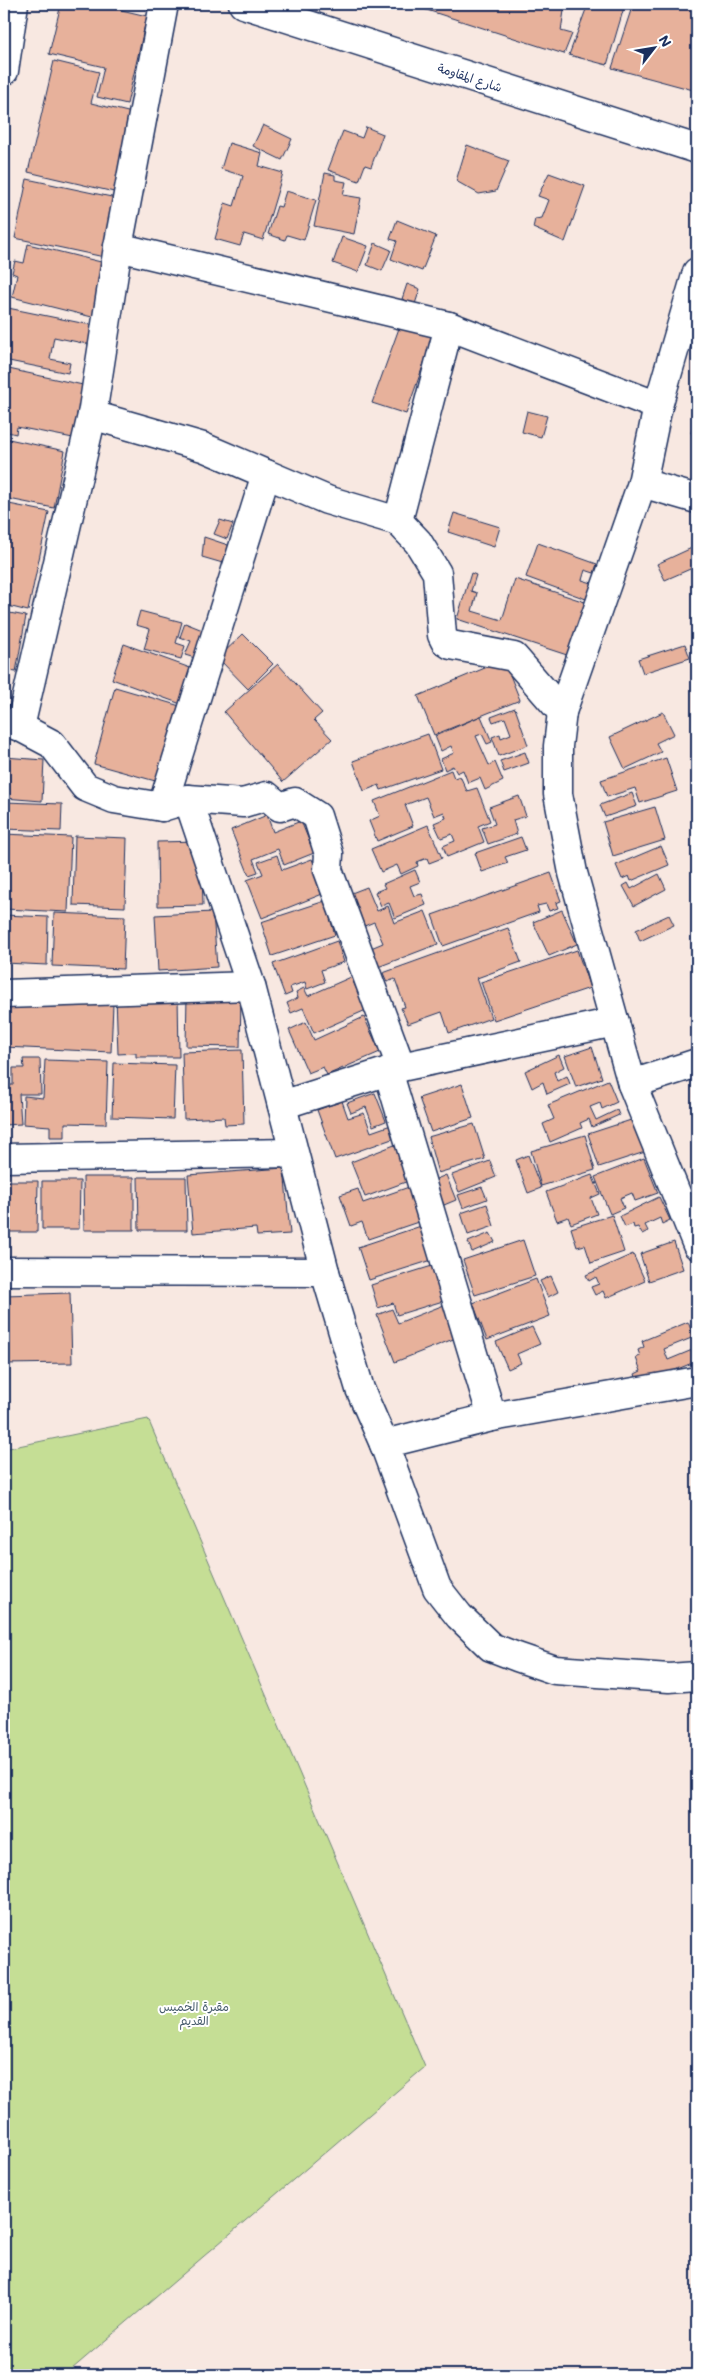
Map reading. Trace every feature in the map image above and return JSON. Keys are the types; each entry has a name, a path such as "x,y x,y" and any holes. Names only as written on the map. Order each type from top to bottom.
{"street":[{"path":"4,71 14,4"},
{"path":"164,4 118,247 92,415 12,724 52,744 85,787 114,799 175,804 243,803 267,796 280,807 295,802 317,816 329,854 328,870 395,1069 492,1417"},
{"name":"شارع المقاومة","path":"242,4 697,149"},
{"path":"118,247 449,326 658,406"},
{"path":"697,272 658,406 642,483 562,712 558,746 558,794 573,873 632,1084 697,1246"},
{"path":"398,521 449,326"},
{"path":"92,415 203,447 326,500 398,521 418,542 437,573 442,635 445,641 451,645 514,657 562,712"},
{"path":"266,474 175,804 251,986 325,1272 360,1389 384,1444 438,1588 460,1616 491,1647 555,1670 669,1678 697,1676"},
{"path":"642,483 697,498"},
{"path":"4,994 251,986"},
{"path":"282,1105 395,1069 616,1022"},
{"path":"632,1084 697,1063"},
{"path":"4,1158 293,1152"},
{"path":"4,1271 325,1272"},
{"path":"384,1444 492,1417 697,1380"}],"green space":[{"name":"مقبرة الخميس القديم","path":"148,1419 425,2067 65,2375 4,2375 4,1449"}],"building":[{"path":"61,4 96,4 147,16 127,104 97,97 104,67 49,54"},
{"path":"408,4 565,4 561,31 572,34 564,54"},
{"path":"588,4 625,4 607,65 569,55"},
{"path":"633,4 697,4 697,91 612,68"},
{"path":"54,61 99,72 91,103 132,113 114,192 28,172"},
{"path":"263,125 292,139 282,160 253,146"},
{"path":"366,127 383,134 371,167 365,165 359,181 328,170 343,131 362,138"},
{"path":"229,143 262,153 259,166 283,173 263,240 244,234 240,246 215,239 225,203 234,206 243,176 221,169"},
{"path":"467,145 509,161 496,191 479,194 456,181"},
{"path":"325,173 335,175 335,180 346,182 343,195 361,198 354,234 314,226"},
{"path":"549,173 585,186 565,242 533,228 535,219 542,218 549,200 538,196"},
{"path":"27,179 121,199 109,258 15,238"},
{"path":"286,191 316,200 304,240 287,235 285,240 268,234 277,206 281,207"},
{"path":"397,220 436,236 422,271 391,259 397,241 390,239"},
{"path":"342,237 368,246 358,272 333,263"},
{"path":"375,243 391,250 382,271 367,265"},
{"path":"28,244 109,264 96,318 12,297 17,275 12,273 15,261 24,263"},
{"path":"407,284 420,289 415,304 402,299"},
{"path":"8,308 96,326 92,345 54,337 50,359 70,363 68,373 4,360 4,328"},
{"path":"402,320 435,332 406,414 372,403"},
{"path":"4,368 83,385 73,438 17,427 16,434 4,431"},
{"path":"527,411 547,416 541,437 522,432"},
{"path":"697,412 697,435 691,433"},
{"path":"4,438 65,451 54,508 4,498"},
{"path":"4,503 49,512 28,611 4,605"},
{"path":"454,513 500,527 494,547 448,532"},
{"path":"220,520 233,524 227,539 214,534"},
{"path":"204,537 231,546 226,564 202,557"},
{"path":"538,543 597,564 594,573 585,570 582,580 592,583 586,599 526,577"},
{"path":"696,546 697,566 665,580 657,564"},
{"path":"471,573 476,575 471,591 477,593 472,611 502,620 515,579 588,603 570,656 457,619"},
{"path":"140,611 182,622 176,643 185,646 181,659 144,649 150,629 136,625"},
{"path":"4,612 26,616 16,672 4,670"},
{"path":"185,623 205,631 195,658 185,655 191,641 180,637"},
{"path":"243,634 273,664 248,689 218,658"},
{"path":"124,644 193,669 181,704 112,679"},
{"path":"685,644 690,658 643,673 638,659"},
{"path":"504,660 520,700 434,735 418,696"},
{"path":"278,664 322,713 314,720 332,739 283,782 224,712"},
{"path":"115,687 180,706 159,782 94,764"},
{"path":"515,708 528,745 499,756 492,737 500,734 501,738 511,734 505,718 493,722 491,717"},
{"path":"663,712 674,734 656,743 661,752 625,769 610,737"},
{"path":"481,716 492,742 487,744 482,734 476,736 489,765 495,762 503,781 485,790 480,778 468,783 463,770 457,773 453,766 445,770 441,759 454,753 451,746 441,751 435,736"},
{"path":"428,734 441,769 381,790 379,785 364,791 353,761"},
{"path":"525,752 529,763 504,772 500,761"},
{"path":"4,757 44,760 42,801 4,798"},
{"path":"666,758 677,791 640,803 635,788 607,797 601,780"},
{"path":"451,770 454,778 460,776 467,791 477,788 490,821 478,826 484,842 447,857 443,846 455,841 452,834 441,838 434,823 446,818 444,812 434,816 426,797 405,805 413,826 377,841 369,821 380,816 374,801"},
{"path":"632,793 637,806 605,817 600,805"},
{"path":"519,796 526,816 513,820 517,834 488,844 482,828 495,824 489,807"},
{"path":"4,802 62,804 61,831 4,829"},
{"path":"655,807 665,840 613,856 603,822"},
{"path":"267,815 273,832 301,821 314,853 284,865 278,849 253,859 258,872 249,875 231,830"},
{"path":"428,825 442,858 429,863 427,858 417,862 418,866 401,874 397,865 381,872 371,849"},
{"path":"4,834 71,837 68,912 4,909"},
{"path":"75,836 127,838 125,907 73,905"},
{"path":"521,837 526,850 505,857 508,863 482,872 475,853"},
{"path":"201,841 203,905 158,906 157,842"},
{"path":"661,846 669,865 631,881 629,876 622,879 616,865"},
{"path":"277,855 282,870 312,859 325,893 262,918 247,880 263,874 258,862"},
{"path":"415,870 420,882 410,886 414,896 422,894 426,905 395,918 389,903 381,906 375,892 385,888 383,884"},
{"path":"551,873 561,901 556,903 558,908 549,911 546,904 537,906 539,912 443,946 432,915"},
{"path":"659,874 666,889 634,906 623,886 628,883 631,889"},
{"path":"367,887 377,911 388,906 394,923 425,911 438,944 378,967 371,948 383,943 374,922 362,927 349,894"},
{"path":"325,901 335,935 272,956 261,922"},
{"path":"562,910 577,944 549,956 533,922"},
{"path":"213,912 217,967 158,971 155,915"},
{"path":"54,913 125,916 123,969 52,966"},
{"path":"4,915 48,917 47,965 4,963"},
{"path":"669,915 674,925 640,941 636,930"},
{"path":"508,928 521,962 477,978 491,1018 449,1033 442,1012 408,1024 401,1008 405,1007 395,979 387,982 383,973"},
{"path":"337,941 344,962 321,970 325,982 307,989 305,982 290,987 292,993 285,996 273,964"},
{"path":"577,950 590,988 494,1020 481,982"},
{"path":"351,977 366,1010 314,1033 303,1008 291,1013 287,1003 298,998 296,992 304,988 308,996"},
{"path":"178,995 179,1057 136,1057 136,1053 118,1054 116,996"},
{"path":"187,996 241,997 240,1047 186,1046"},
{"path":"4,999 113,1004 111,1052 4,1047"},
{"path":"364,1017 380,1052 327,1075 323,1067 308,1073 289,1030 306,1022 314,1040"},
{"path":"592,1047 602,1078 576,1087 565,1056"},
{"path":"242,1050 244,1124 225,1125 224,1117 184,1119 182,1052"},
{"path":"559,1055 564,1067 554,1072 557,1081 567,1076 570,1084 547,1094 543,1082 532,1088 525,1071"},
{"path":"23,1059 40,1059 41,1094 19,1094 21,1124 4,1125 4,1085 13,1085 13,1068 24,1068"},
{"path":"45,1060 108,1062 106,1124 65,1123 65,1137 50,1137 50,1126 23,1124 24,1096 43,1098"},
{"path":"114,1063 175,1065 173,1119 112,1117"},
{"path":"608,1080 617,1102 602,1109 600,1103 590,1107 596,1120 617,1110 619,1115 592,1127 589,1119 580,1123 582,1128 550,1142 543,1124 554,1119 548,1105"},
{"path":"462,1084 473,1118 431,1132 419,1098"},
{"path":"375,1093 386,1121 373,1126 366,1107 351,1113 347,1103"},
{"path":"342,1101 348,1118 364,1113 371,1132 391,1125 395,1138 335,1159 317,1110"},
{"path":"634,1119 645,1152 599,1167 588,1134"},
{"path":"474,1124 485,1159 438,1173 428,1137"},
{"path":"585,1135 595,1170 541,1186 531,1151"},
{"path":"397,1144 411,1180 365,1197 351,1162"},
{"path":"528,1155 541,1188 528,1193 516,1160"},
{"path":"644,1158 658,1193 635,1201 632,1193 620,1198 624,1208 610,1214 595,1177"},
{"path":"490,1161 496,1177 459,1192 452,1175"},
{"path":"284,1168 290,1234 257,1236 256,1228 193,1233 188,1175"},
{"path":"446,1175 456,1200 444,1205 434,1180"},
{"path":"592,1175 600,1194 591,1198 597,1214 571,1224 568,1217 557,1221 546,1192"},
{"path":"83,1177 134,1177 134,1230 84,1230"},
{"path":"138,1177 186,1177 187,1230 139,1230"},
{"path":"4,1181 38,1181 37,1232 4,1232"},
{"path":"42,1181 80,1181 79,1229 42,1229"},
{"path":"409,1187 421,1221 368,1239 362,1222 351,1226 340,1195 358,1189 363,1203"},
{"path":"482,1187 487,1199 463,1208 458,1195"},
{"path":"659,1197 670,1220 662,1224 660,1218 645,1225 648,1231 642,1234 638,1227 634,1228 633,1224 625,1227 620,1216"},
{"path":"487,1204 494,1226 468,1235 461,1213"},
{"path":"612,1215 624,1252 591,1263 585,1245 577,1247 571,1228"},
{"path":"421,1226 432,1260 369,1280 358,1247"},
{"path":"490,1233 495,1242 472,1252 468,1242"},
{"path":"523,1240 535,1276 475,1295 463,1260"},
{"path":"674,1242 683,1269 649,1281 640,1254"},
{"path":"633,1254 645,1281 606,1298 603,1291 595,1295 591,1287 599,1284 596,1277 589,1281 586,1275"},
{"path":"432,1266 443,1301 397,1315 393,1303 378,1308 371,1285"},
{"path":"551,1276 558,1292 548,1297 540,1281"},
{"path":"536,1279 550,1316 487,1340 473,1303"},
{"path":"70,1293 72,1363 4,1364 4,1295"},
{"path":"444,1305 456,1338 395,1362 377,1315 392,1309 398,1323"},
{"path":"688,1322 694,1337 664,1349 668,1360 697,1348 697,1361 639,1385 635,1374 641,1371 636,1358 640,1356 638,1350 644,1347 642,1341"},
{"path":"532,1327 540,1344 517,1354 521,1363 508,1369 496,1342"}]}
